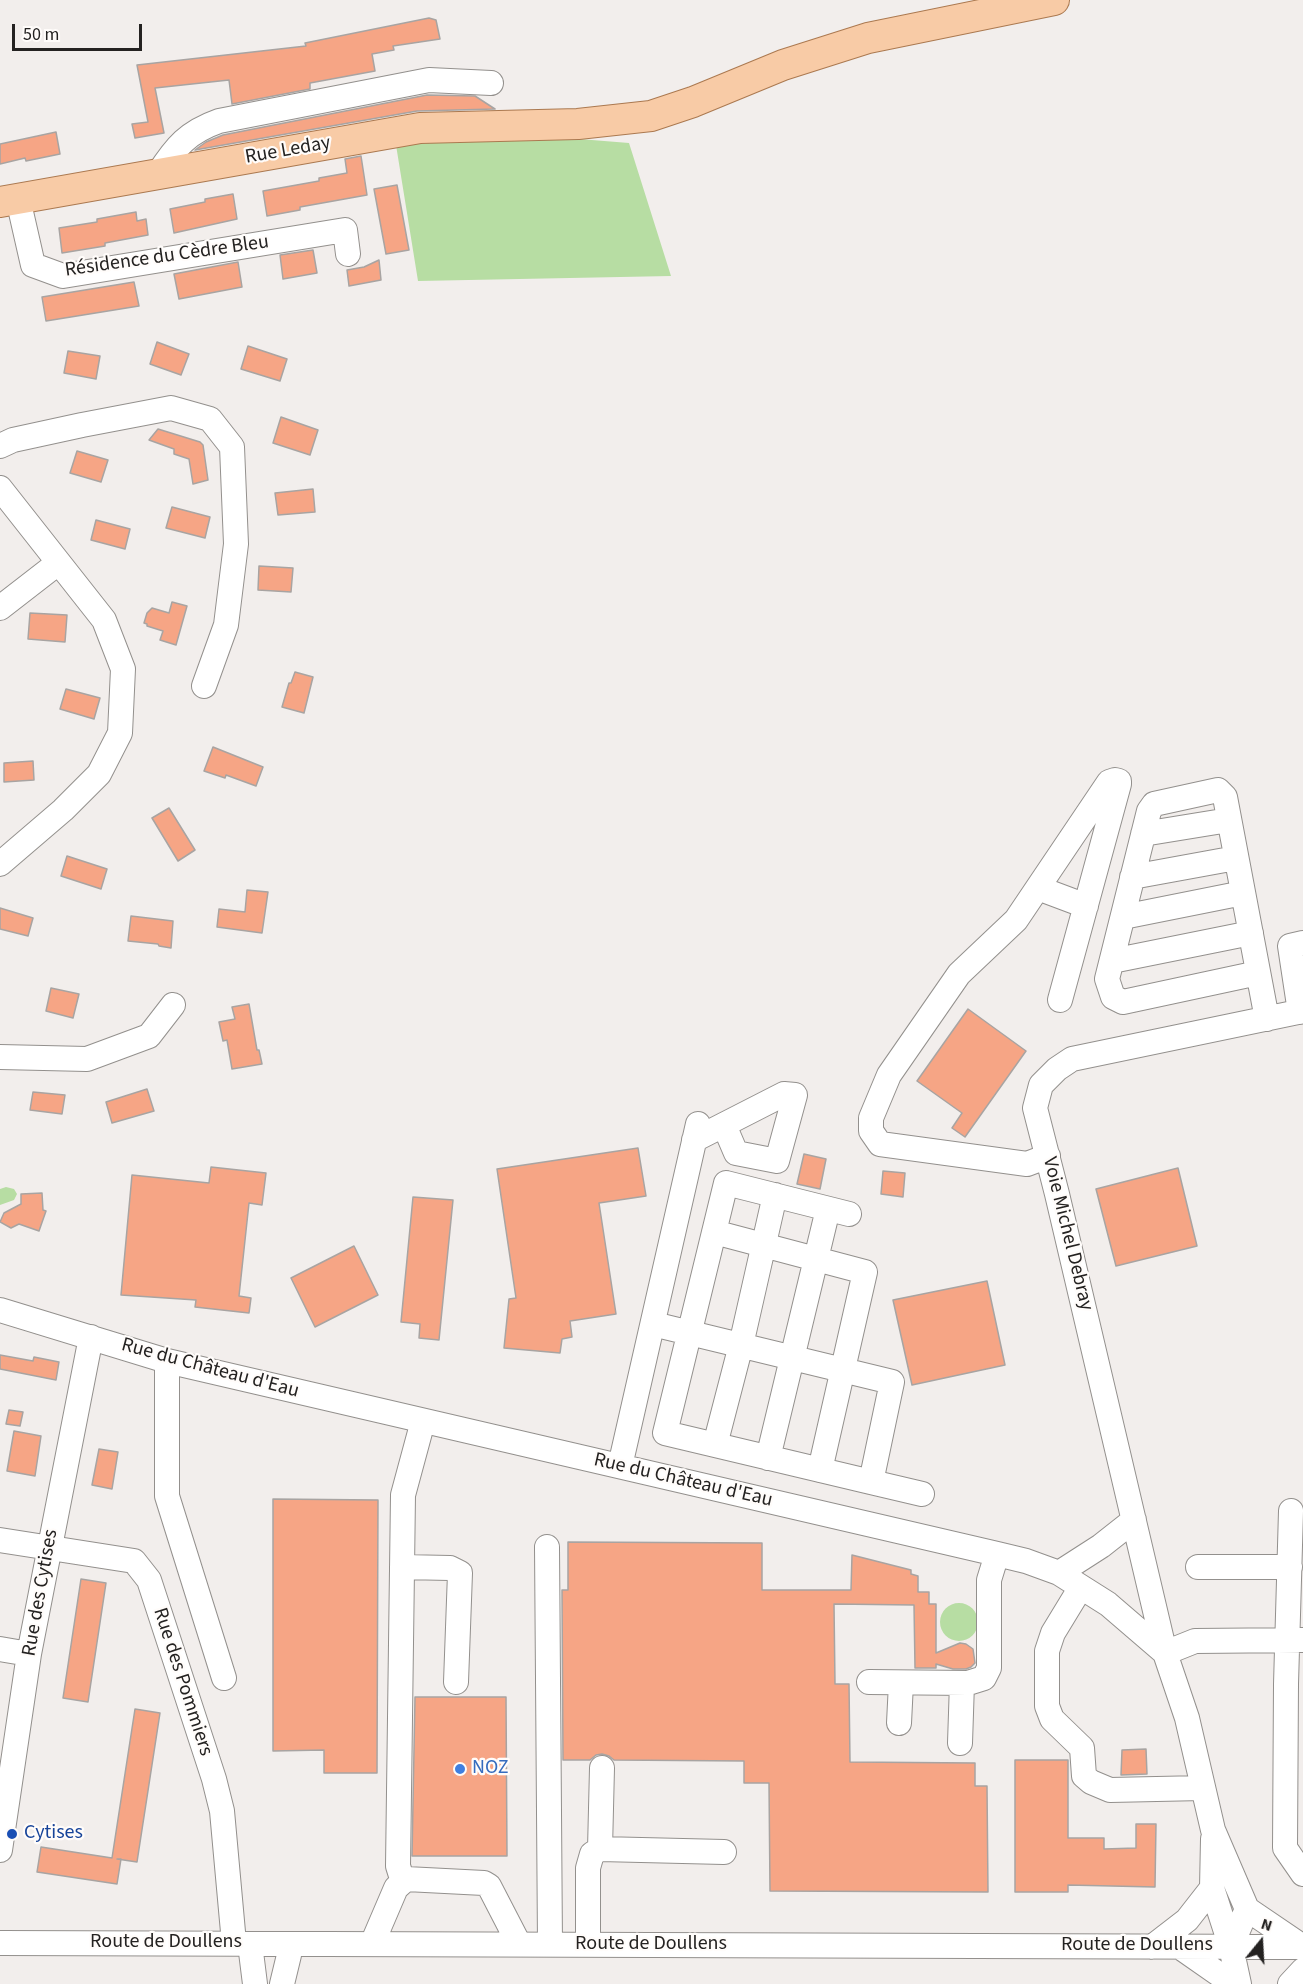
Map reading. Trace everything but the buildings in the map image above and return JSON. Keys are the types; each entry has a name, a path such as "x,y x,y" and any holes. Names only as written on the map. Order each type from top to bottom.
{"main road":[{"name":"Rue Leday","path":"9,201 420,128 578,124 651,116 693,102 783,65 868,38 1054,0"}],"street":[{"path":"158,174 172,153 186,138 199,128 219,121 429,80 491,83"},
{"name":"Résidence du Cèdre Bleu","path":"9,201 33,265 63,276 345,230 348,254"},
{"path":"0,446 13,440 82,424 171,408 210,419 232,447 236,544 226,625 204,686"},
{"path":"0,488 104,620 123,669 120,733 99,774 63,810 0,864"},
{"path":"0,608 57,562"},
{"path":"1048,1156 1027,1164 880,1144 871,1131 871,1118 889,1075 958,974 1016,920 1109,782 1119,781 1060,1000"},
{"path":"1258,973 1123,1002 1113,997 1107,980 1143,834 1229,820 1267,1019"},
{"path":"1132,877 1236,858"},
{"path":"1038,888 1086,906"},
{"path":"1123,917 1243,893"},
{"path":"1112,961 1251,933"},
{"path":"1301,1011 1290,946 1303,943"},
{"path":"0,1057 87,1059 149,1036 173,1005"},
{"name":"Voie Michel Debray","path":"1165,1653 1035,1108 1041,1085 1057,1069 1072,1059 1301,1011"},
{"path":"620,1466 696,1132 724,1125"},
{"path":"768,1458 816,1259 839,1212 726,1183 665,1433 768,1458 922,1494"},
{"path":"715,1445 741,1345 775,1195"},
{"path":"714,1232 865,1272 820,1470"},
{"name":"Rue du Château d'Eau","path":"0,1310 167,1361 1026,1561 1059,1573 1108,1604 1165,1653"},
{"path":"653,1324 892,1383 871,1482"},
{"name":"Rue des Cytises","path":"0,1850 29,1654 91,1337"},
{"path":"167,1361 167,1496 224,1678"},
{"path":"403,1882 398,1866 403,1495 423,1421"},
{"path":"1291,1511 1290,1567 1296,1640 1286,1684 1285,1848 1303,1874"},
{"path":"1059,1573 1101,1546 1134,1520"},
{"name":"Rue des Pommiers","path":"0,1540 134,1561 149,1580 214,1779 222,1811 242,1943 255,1984"},
{"path":"547,1547 550,1944"},
{"path":"869,1682 968,1683 984,1678 989,1668 989,1580 997,1554"},
{"path":"402,1567 450,1568 460,1573 456,1682"},
{"path":"1198,1567 1290,1567"},
{"path":"1081,1587 1053,1633 1047,1651 1047,1706 1052,1719 1082,1748 1084,1776 1091,1782 1110,1790 1203,1788"},
{"path":"1296,1640 1195,1641 1165,1653 1187,1718 1213,1830 1247,1910 1303,1947"},
{"path":"0,1649 29,1654"},
{"path":"899,1723 901,1683"},
{"path":"960,1743 962,1683"},
{"path":"600,1849 602,1768"},
{"path":"1213,1830 1212,1888 1231,1947 1239,1984"},
{"path":"588,1945 588,1868 592,1854 600,1849 723,1852"},
{"path":"372,1944 396,1888 406,1879 484,1883 489,1886 519,1944"},
{"path":"1152,1947 1187,1920 1212,1888"},
{"path":"1231,1947 1247,1910"},
{"name":"Route de Doullens","path":"0,1943 1303,1947"},
{"path":"282,1984 289,1955 288,1944"},
{"path":"1180,1947 1233,1984"},
{"path":"1290,1984 1303,1970"}],"green space":[{"path":"542,136 629,143 671,276 418,281 396,145"},
{"path":"6,1187 14,1189 17,1194 14,1200 0,1205 0,1189"},
{"path":"959,1603 972,1609 978,1622 972,1635 959,1641 946,1635 940,1622 946,1609"}],"place":[{"name":"NOZ","path":"460,1769"},
{"name":"Cytises","path":"12,1834"}]}
